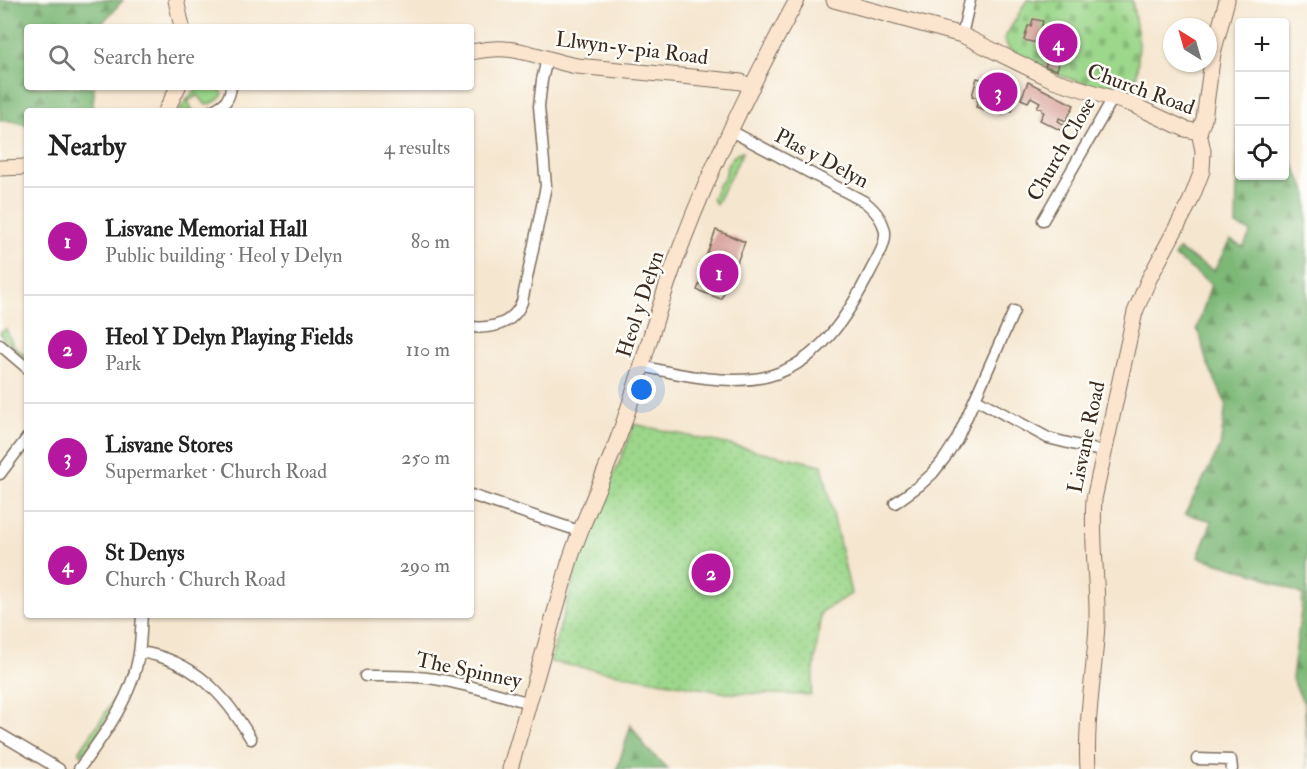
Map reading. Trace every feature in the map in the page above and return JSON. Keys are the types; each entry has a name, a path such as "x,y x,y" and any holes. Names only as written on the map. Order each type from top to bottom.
{"street":[{"path":"176,0 181,24"},
{"name":"Heol y Delyn","path":"510,769 579,531 618,438 662,298 679,252 731,131 796,0"},
{"name":"Church Road","path":"834,0 962,35 1043,76 1137,106 1185,129 1198,132"},
{"path":"962,35 970,0"},
{"path":"1198,132 1204,119 1214,53 1227,0"},
{"name":"Llwyn-y-pia Road","path":"474,52 504,49 525,52 577,66 733,81 752,87"},
{"path":"474,327 486,328 505,323 514,316 522,302 546,186 539,106 547,59"},
{"path":"168,108 176,90"},
{"path":"216,108 226,102 230,90"},
{"name":"Church Close","path":"1043,220 1113,98"},
{"name":"Plas y Delyn","path":"642,366 700,377 737,379 754,379 789,368 819,346 842,321 883,248 885,230 880,218 870,206 731,131"},
{"name":"Lisvane Road","path":"1088,769 1088,724 1097,620 1093,509 1096,485 1128,339 1141,297 1190,202 1202,171 1203,151 1198,132"},
{"path":"0,168 24,167"},
{"path":"895,503 920,485 944,459 957,439 1014,311"},
{"path":"0,345 24,366"},
{"path":"976,399 1048,438 1104,452"},
{"path":"0,474 24,442"},
{"path":"474,496 579,531"},
{"path":"79,769 108,728 133,677 140,652 141,618"},
{"path":"140,652 174,661 209,684 229,706 251,739"},
{"name":"The Spinney","path":"365,676 413,676 434,679 529,703"},
{"path":"0,734 59,769"},
{"path":"1197,759 1231,760 1232,769"}],"green space":[{"path":"0,0 123,0 102,24 24,24 24,90 94,90 92,108 24,108 24,124 0,121"},
{"path":"1027,0 1132,0 1139,44 1135,99 1064,77 1011,53 1004,39"},
{"path":"197,90 220,90 223,94 216,101 206,105 198,95 188,101 192,108 181,108"},
{"path":"739,152 743,152 716,204 712,199 719,183 722,182 731,159"},
{"path":"1289,155 1307,193 1307,769 1305,706 1292,679 1303,595 1259,575 1198,557 1212,521 1185,514 1220,447 1226,404 1206,360 1197,329 1211,284 1174,256 1179,250 1214,271 1230,240 1243,247 1251,232 1236,225 1237,180 1289,180"},
{"path":"6,329 13,345 24,354 24,358 4,340 0,332"},
{"path":"634,424 822,465 851,594 821,612 811,695 727,693 550,662 581,552"},
{"path":"113,699 117,702 82,755 79,752"},
{"path":"631,725 646,748 668,769 617,769"}],"building":[{"path":"1033,19 1043,21 1041,29 1055,33 1058,24 1069,27 1066,39 1072,41 1071,47 1064,45 1057,70 1045,67 1052,45 1024,40 1028,26 1031,26"},
{"path":"977,78 1019,90 1012,111 1005,109 1003,115 976,107 978,98 972,96"},
{"path":"1028,82 1074,105 1066,121 1059,118 1058,121 1065,125 1062,131 1040,120 1044,112 1037,107 1040,102 1031,97 1028,102 1021,99"},
{"path":"716,230 745,242 734,270 737,271 732,281 729,281 721,299 697,290 705,271 701,270"}],"place":[{"name":"St Denys","path":"1058,43"},
{"name":"Lisvane Stores","path":"998,92"},
{"name":"Lisvane Memorial Hall","path":"719,273"},
{"name":"Heol Y Delyn Playing Fields","path":"711,573"}]}
